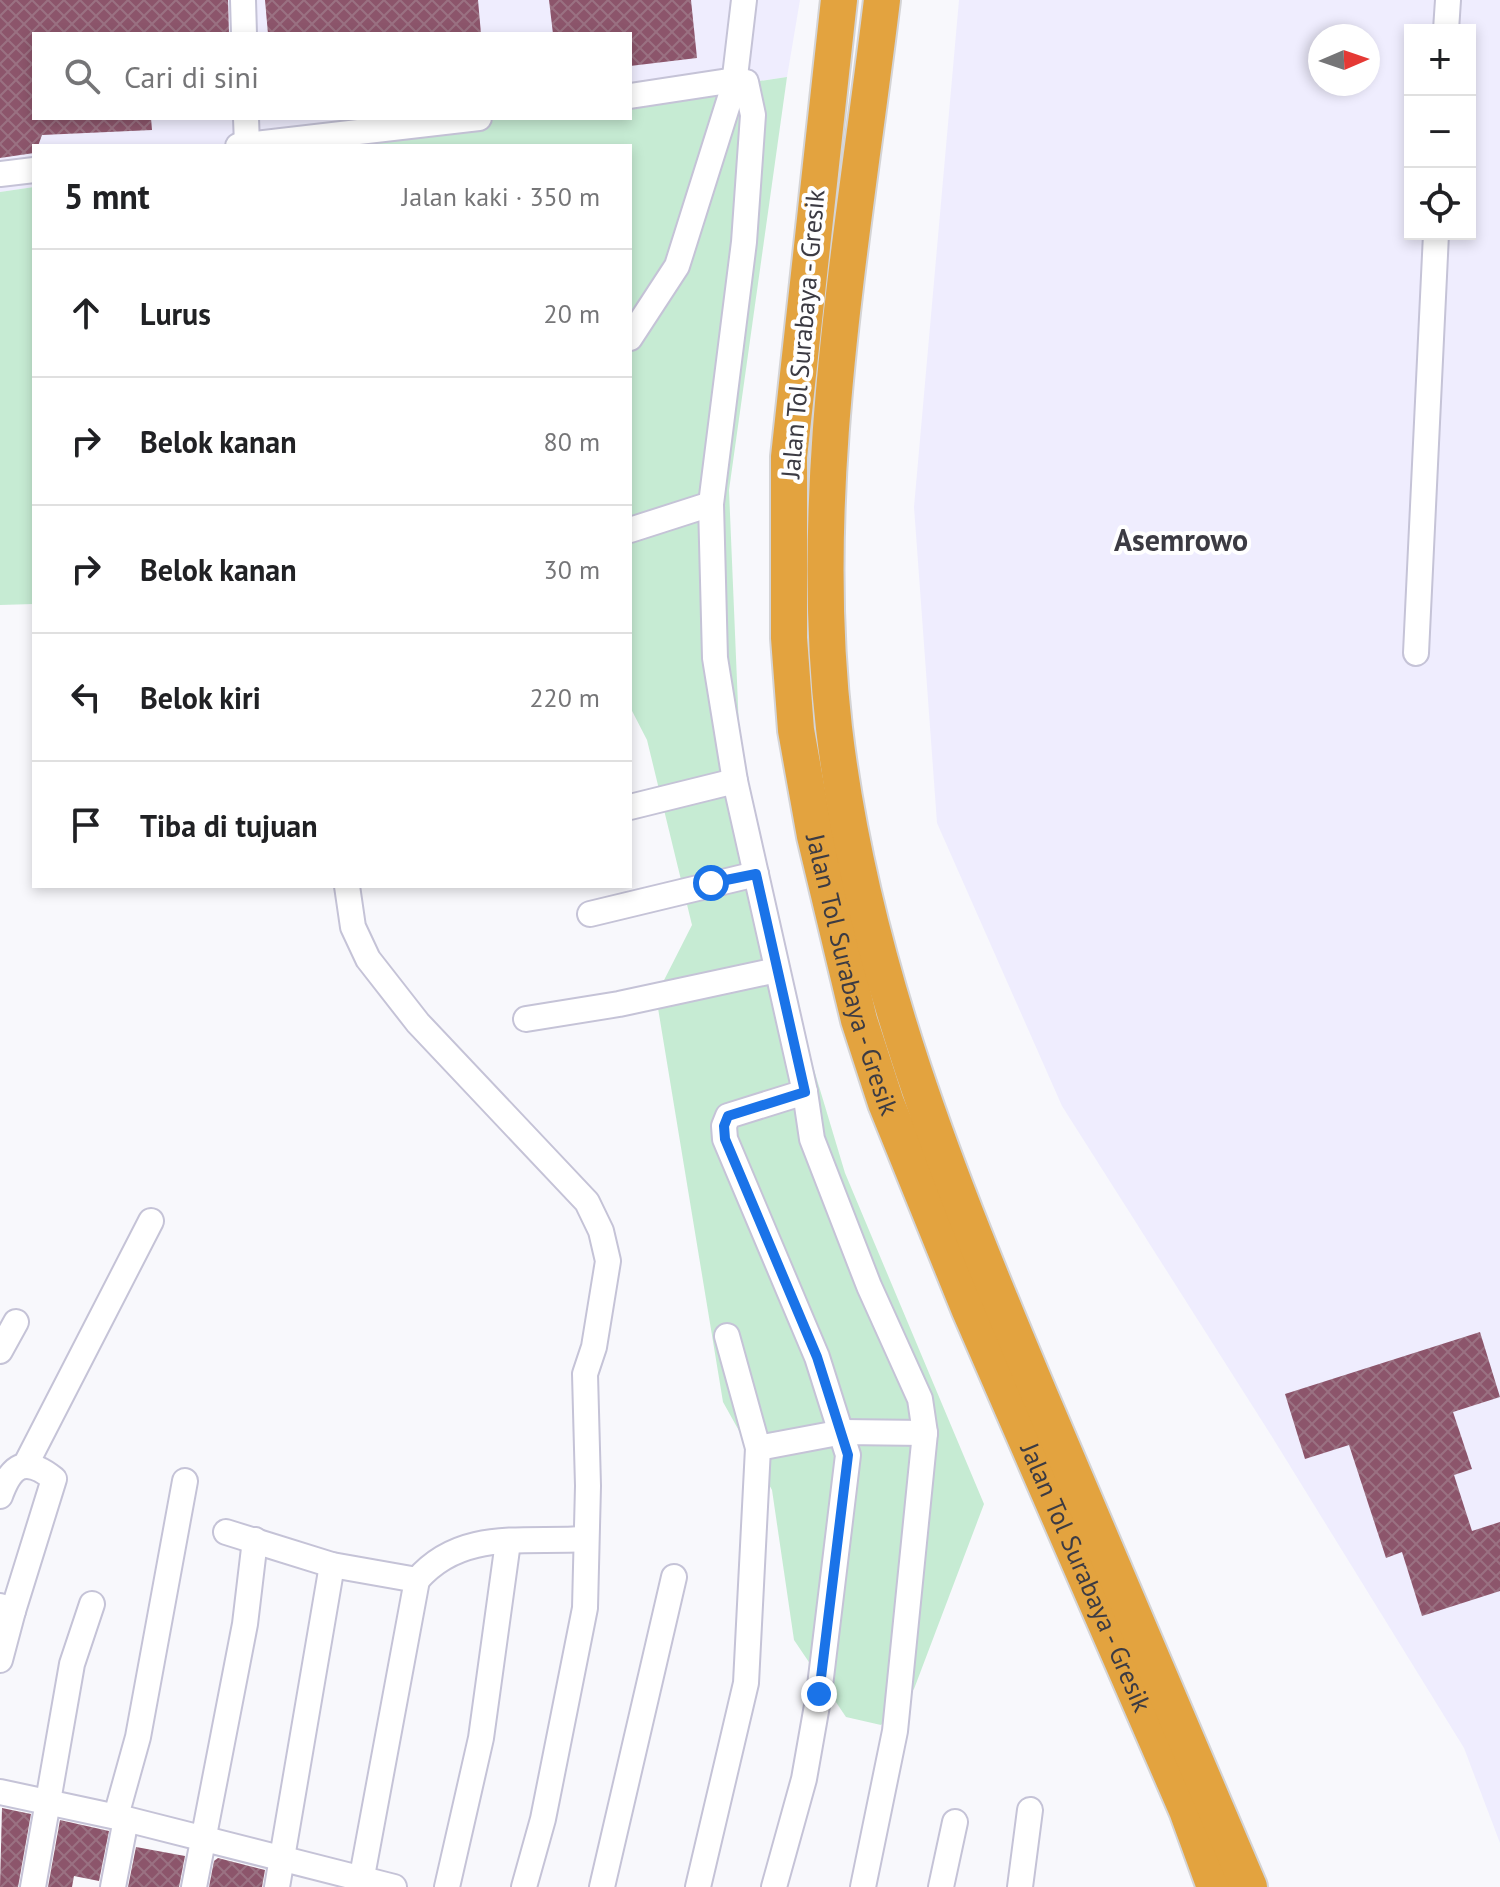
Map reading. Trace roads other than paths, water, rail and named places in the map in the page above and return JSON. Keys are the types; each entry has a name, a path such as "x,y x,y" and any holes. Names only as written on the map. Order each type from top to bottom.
{"highway":[{"name":"Jalan Tol Surabaya - Gresik","path":"839,0 789,457 789,638 796,730 815,836 859,1020 886,1103 982,1338 1187,1810 1215,1887"},
{"name":"Jalan Tol Surabaya - Gresik","path":"882,0 827,462 834,726 851,835 894,1018 950,1180 1249,1887"}],"street":[{"path":"243,0 244,32"},
{"path":"632,335 677,266 735,80 744,0"},
{"path":"1446,24 1448,0"},
{"path":"632,96 735,80 746,82 753,115 744,242 711,504 715,658 735,781 805,1092 812,1139 874,1299 920,1399 925,1433 895,1731 863,1887"},
{"path":"242,144 246,120"},
{"path":"251,144 461,120"},
{"path":"0,174 32,170"},
{"path":"1416,653 1436,240"},
{"path":"632,529 711,504"},
{"path":"632,807 735,781"},
{"path":"590,914 756,874"},
{"path":"347,888 353,927 368,959 418,1023 587,1202 601,1231 608,1261 594,1347 585,1374 588,1486 585,1608 543,1819 524,1887"},
{"path":"526,1019 619,1004 777,970"},
{"path":"774,1887 804,1779 819,1694 848,1455 817,1357 725,1139 724,1126 728,1116 805,1092"},
{"path":"25,1466 151,1221"},
{"path":"0,1351 16,1322"},
{"path":"698,1887 746,1683 758,1448 727,1336"},
{"path":"758,1448 843,1432 925,1433"},
{"path":"0,1496 9,1472 25,1466 54,1479 54,1487 7,1608 0,1660"},
{"path":"113,1887 121,1817 185,1481"},
{"path":"226,1532 332,1565 417,1580"},
{"path":"361,1883 417,1580 435,1559 464,1545 585,1539"},
{"path":"194,1887 245,1624 255,1540"},
{"path":"447,1887 481,1738 508,1542"},
{"path":"277,1887 332,1565"},
{"path":"602,1887 674,1577"},
{"path":"33,1887 72,1664 92,1604"},
{"path":"0,1792 121,1817 361,1883 394,1887"},
{"path":"1020,1887 1030,1810"},
{"path":"941,1887 955,1822"}],"district":[{"name":"Asemrowo","path":"1181,541"}]}
